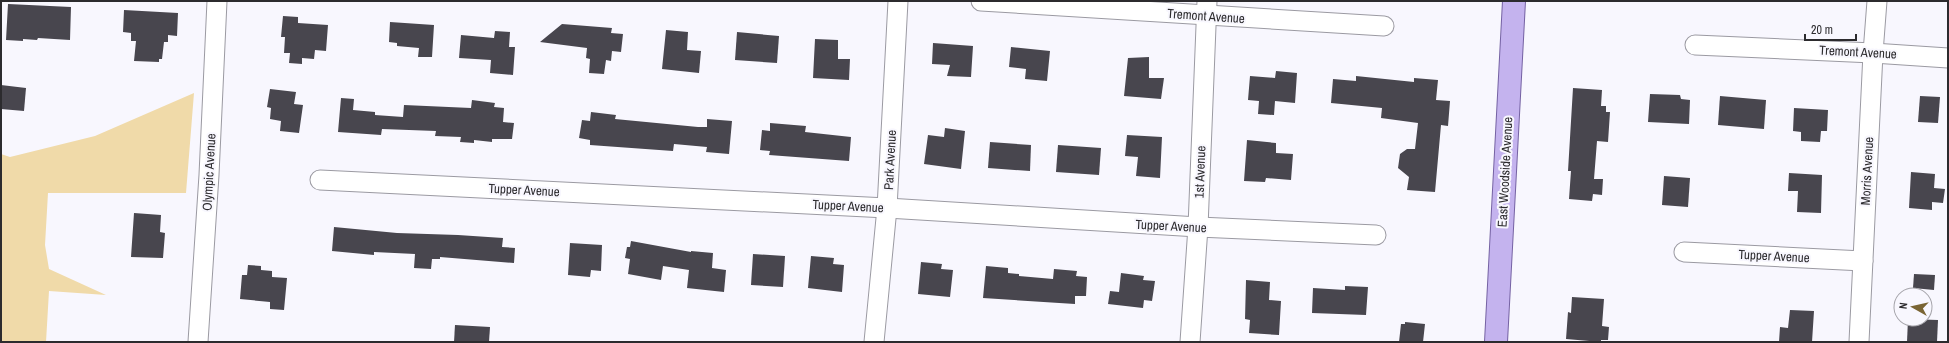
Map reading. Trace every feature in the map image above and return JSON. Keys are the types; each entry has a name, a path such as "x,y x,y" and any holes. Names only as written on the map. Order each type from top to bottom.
{"main road":[{"name":"East Woodside Avenue","path":"1496,342 1514,1"}],"street":[{"name":"Olympic Avenue","path":"198,342 209,175 217,1"},
{"name":"Park Avenue","path":"874,342 887,208 898,1"},
{"name":"Tremont Avenue","path":"981,1 1207,8 1384,26"},
{"name":"Morris Avenue","path":"1858,342 1873,53 1878,1"},
{"name":"1st Avenue","path":"1190,342 1198,227 1207,8"},
{"name":"Tremont Avenue","path":"1695,45 1948,58"},
{"name":"Tupper Avenue","path":"320,180 887,208 1198,227 1376,235"},
{"name":"Tupper Avenue","path":"1684,252 1863,260"}],"shaded area":[{"path":"194,93 186,193 48,193 45,245 49,269 106,295 49,291 46,342 1,342 1,154 10,157 95,136"}],"building":[{"path":"8,4 71,7 70,40 38,38 37,40 23,39 23,41 6,40"},
{"path":"124,10 178,13 177,36 168,35 168,42 164,42 162,59 159,59 159,62 134,61 136,41 131,41 131,33 123,32"},
{"path":"283,16 298,17 298,23 328,25 326,51 315,50 314,59 302,58 302,64 289,63 290,53 284,53 285,37 281,37"},
{"path":"390,22 434,25 432,57 418,57 419,48 397,46 397,43 389,42"},
{"path":"562,24 612,28 611,33 623,34 621,52 612,51 611,61 606,60 604,74 589,73 590,59 586,58 587,48 540,42"},
{"path":"666,30 688,32 687,50 701,51 699,73 662,69"},
{"path":"495,31 510,32 509,47 515,47 513,75 490,73 491,60 459,58 461,35 494,38"},
{"path":"737,32 779,36 777,63 735,60"},
{"path":"815,39 838,40 838,59 850,59 849,80 813,78"},
{"path":"933,43 973,46 971,77 947,76 950,65 932,64"},
{"path":"1011,47 1050,51 1047,81 1025,79 1026,69 1009,67"},
{"path":"1149,57 1149,78 1164,78 1161,99 1124,96 1128,58"},
{"path":"1276,71 1297,73 1295,103 1275,101 1274,115 1258,114 1259,101 1248,100 1250,76 1275,78"},
{"path":"1356,76 1414,82 1414,78 1438,80 1436,100 1450,101 1448,126 1441,125 1435,192 1407,190 1409,177 1398,168 1400,154 1407,149 1415,149 1418,123 1381,118 1382,108 1331,103 1333,79 1356,81"},
{"path":"1,85 26,88 24,111 1,109"},
{"path":"1573,88 1602,90 1601,106 1606,106 1606,112 1610,112 1608,142 1597,141 1594,179 1603,179 1602,195 1593,194 1592,201 1569,199 1571,171 1568,171"},
{"path":"270,89 296,92 294,104 303,105 299,133 280,131 281,121 270,119 271,108 267,107"},
{"path":"1650,94 1680,95 1681,99 1690,100 1689,124 1648,122"},
{"path":"1720,96 1766,100 1764,129 1718,125"},
{"path":"1920,96 1940,97 1938,123 1918,122"},
{"path":"341,98 354,99 353,110 375,112 375,115 403,117 404,105 471,108 472,100 495,103 494,107 504,108 503,122 514,123 512,139 492,139 492,142 474,140 474,143 460,142 461,137 435,136 436,131 382,129 381,135 338,132"},
{"path":"1794,108 1828,110 1827,131 1821,131 1820,142 1801,141 1801,132 1793,131"},
{"path":"591,112 616,115 615,119 698,127 707,127 707,119 732,121 729,154 706,152 707,147 674,144 673,151 590,145 590,140 579,138 582,120 590,121"},
{"path":"770,123 806,126 805,132 851,137 849,161 769,155 770,151 760,150 762,130 770,131"},
{"path":"945,128 965,131 961,169 924,164 928,135 944,137"},
{"path":"1127,135 1162,137 1160,178 1136,176 1138,157 1125,156"},
{"path":"1247,140 1276,143 1276,153 1293,154 1291,180 1266,178 1265,182 1244,181"},
{"path":"990,142 1031,145 1030,171 988,168"},
{"path":"1058,145 1101,148 1099,175 1056,172"},
{"path":"1911,172 1935,174 1934,188 1945,189 1943,203 1932,202 1932,210 1909,208"},
{"path":"1789,173 1822,175 1821,213 1797,212 1798,191 1788,191"},
{"path":"1664,176 1690,178 1688,207 1662,205"},
{"path":"134,213 161,215 160,232 165,233 163,258 131,257"},
{"path":"334,227 397,233 503,238 502,247 515,248 514,263 440,257 440,259 432,259 431,269 414,268 415,254 374,252 374,255 332,251"},
{"path":"631,241 691,252 713,253 712,268 726,270 724,292 687,288 689,270 663,266 661,280 628,274 630,259 625,258 627,247 630,247"},
{"path":"570,243 602,245 601,271 591,270 590,277 568,275"},
{"path":"753,254 785,256 783,287 751,285"},
{"path":"811,256 834,258 833,264 844,265 842,292 808,288"},
{"path":"921,262 942,264 941,269 953,270 950,297 918,294"},
{"path":"248,265 261,266 261,270 272,271 272,277 287,278 284,310 270,309 270,302 240,299 242,275 247,275"},
{"path":"986,266 1008,268 1008,273 1019,274 1019,276 1053,279 1054,269 1077,271 1076,276 1087,277 1086,296 1075,296 1075,304 983,298"},
{"path":"1121,273 1144,276 1143,280 1155,281 1152,301 1144,300 1143,308 1108,304 1110,291 1119,292"},
{"path":"1914,274 1935,275 1934,290 1933,287 1913,287"},
{"path":"1246,280 1270,282 1269,300 1281,301 1279,335 1249,333 1250,320 1245,319"},
{"path":"1345,286 1368,287 1366,315 1312,313 1313,288 1345,290"},
{"path":"1572,297 1604,299 1602,326 1609,327 1608,340 1601,340 1601,342 1566,339 1568,312 1571,313"},
{"path":"1790,310 1814,311 1812,342 1779,342 1780,327 1788,328"},
{"path":"1933,320 1938,320 1937,342 1907,342 1908,327 1933,327"},
{"path":"1405,322 1425,324 1423,342 1399,342 1401,324 1405,324"},
{"path":"455,325 490,327 489,342 454,342"}]}
